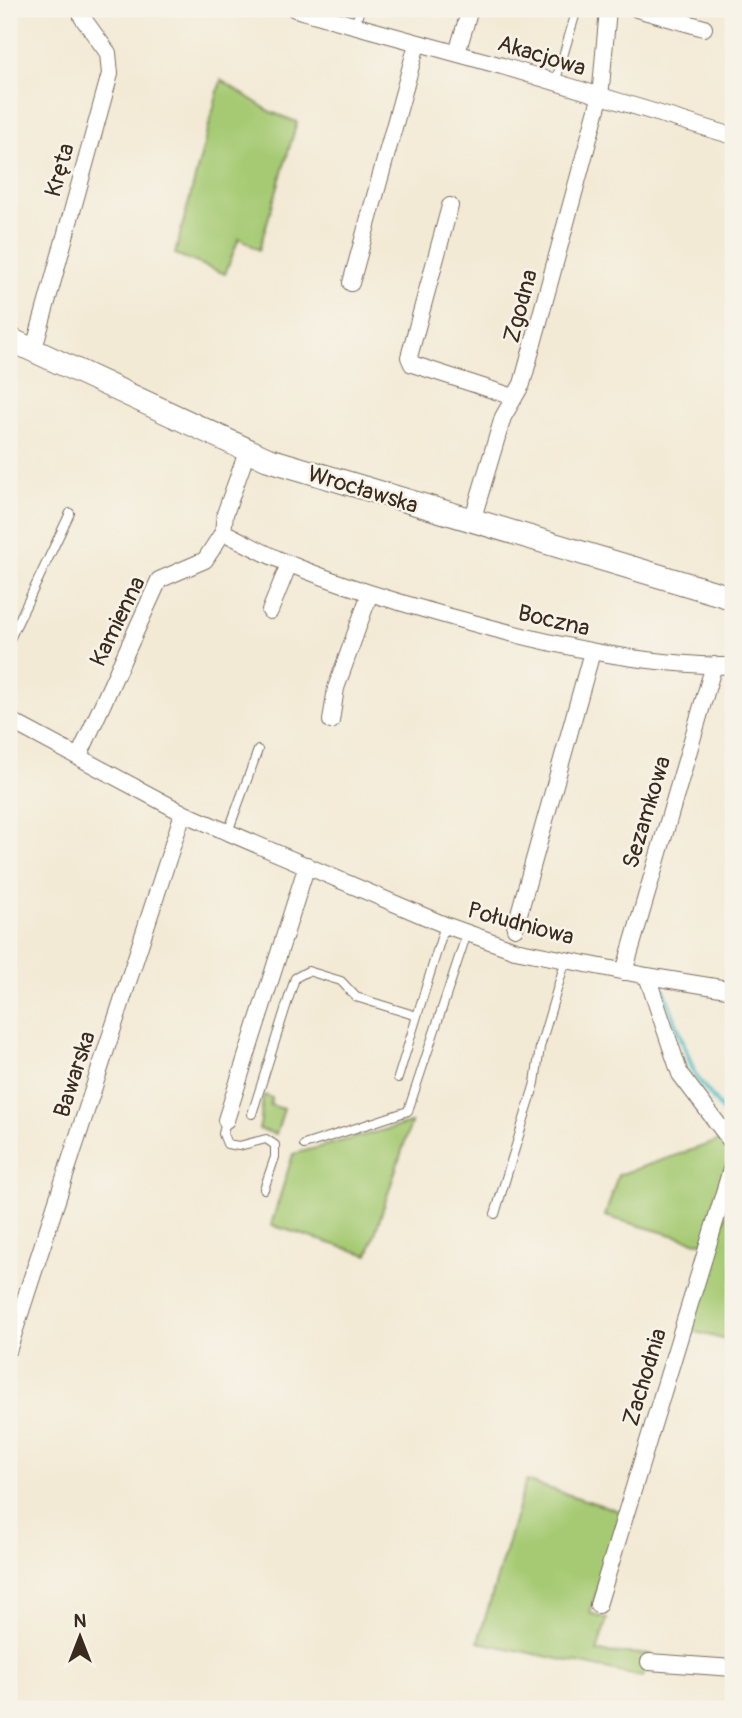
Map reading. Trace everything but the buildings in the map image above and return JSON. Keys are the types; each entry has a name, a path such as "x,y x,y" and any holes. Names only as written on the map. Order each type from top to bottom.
{"street":[{"name":"Kręta","path":"31,350 37,338 110,74 108,53 82,17 83,9"},
{"name":"Akacjowa","path":"295,9 457,53 733,136"},
{"path":"457,53 470,9"},
{"name":"Zgodna","path":"472,521 503,418 522,384 600,97 608,9"},
{"path":"637,9 704,29"},
{"path":"351,283 417,44"},
{"path":"450,206 409,357 412,364 514,397"},
{"name":"Wrocławska","path":"9,339 247,452 299,470 733,598"},
{"path":"223,532 225,514 247,452"},
{"name":"Boczna","path":"223,532 289,564 370,593 514,635 635,659 733,666"},
{"name":"Kamienna","path":"79,756 159,580 205,560 223,532"},
{"path":"270,611 289,564"},
{"path":"331,721 336,688 370,593"},
{"path":"515,928 592,652"},
{"name":"Sezamkowa","path":"624,972 714,665"},
{"name":"Południowa","path":"9,720 183,813 445,925 515,950 733,990"},
{"name":"Bawarska","path":"9,1348 183,813"},
{"path":"226,1120 307,865"},
{"path":"646,976 680,1074 733,1144"},
{"name":"Zachodnia","path":"598,1605 733,1163"},
{"path":"649,1662 733,1668"}],"lane":[{"path":"355,26 360,9"},
{"path":"555,83 577,9"},
{"path":"9,641 70,513"},
{"path":"228,832 258,750"},
{"path":"398,1079 445,925"},
{"path":"304,1145 408,1111 467,933"},
{"path":"495,1214 535,1083 540,1047 566,959"},
{"path":"252,1114 295,978 300,974 308,971 341,981 356,997 417,1016"},
{"path":"226,1120 223,1134 227,1144 239,1146 266,1139 275,1145 275,1157 264,1189"}],"green space":[{"path":"221,80 271,112 297,122 259,250 239,238 225,274 175,254"},
{"path":"264,1095 272,1098 270,1105 284,1109 276,1134 259,1129"},
{"path":"411,1123 368,1255 271,1225 293,1154"},
{"path":"718,1141 726,1145 729,1159 706,1241 697,1242 605,1216 618,1175"},
{"path":"733,1192 733,1342 690,1328"},
{"path":"526,1481 616,1510 621,1515 590,1613 607,1619 597,1652 650,1654 643,1677 478,1642"}],"waterway":[{"path":"664,990 695,1075 733,1124"}]}
